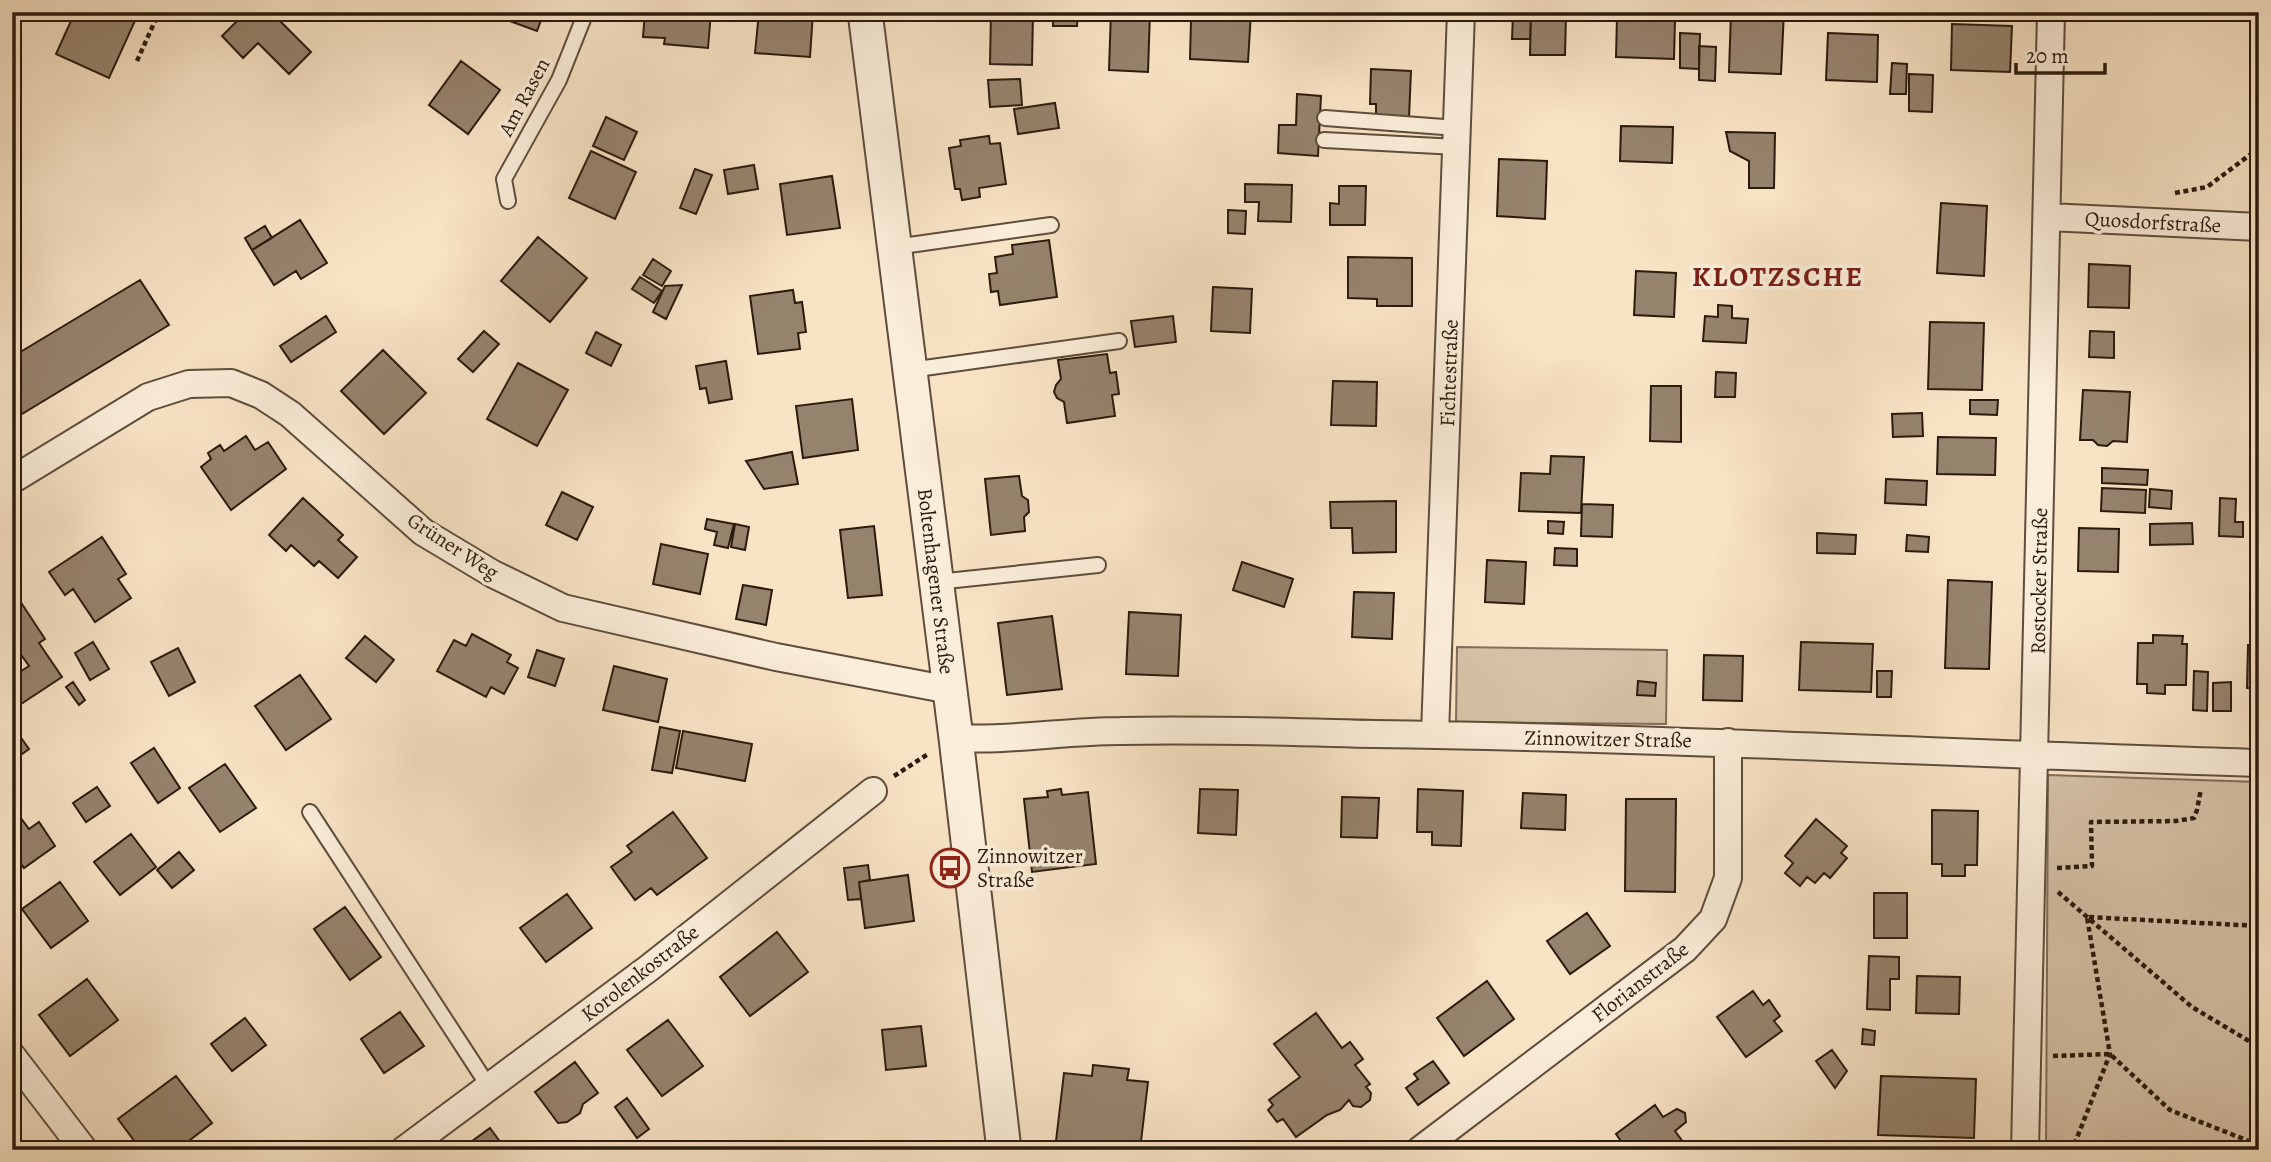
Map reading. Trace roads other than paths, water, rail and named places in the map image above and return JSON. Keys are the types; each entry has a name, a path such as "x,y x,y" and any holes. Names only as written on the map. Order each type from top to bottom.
{"street":[{"name":"Boltenhagener Straße","path":"865,12 956,738 1004,1150"},
{"name":"Fichtestraße","path":"1435,734 1461,12"},
{"name":"Rostocker Straße","path":"2025,1150 2051,12"},
{"name":"Quosdorfstraße","path":"2048,217 2259,227"},
{"name":"Grüner Weg","path":"12,480 148,397 189,384 231,383 261,394 290,414 423,532 493,574 563,608 776,657 950,690"},
{"name":"Zinnowitzer Straße","path":"956,738 990,740 1116,730 1435,734 1728,742 2259,763"},
{"name":"Florianstraße","path":"1420,1150 1685,949 1713,919 1728,878 1728,742"},
{"name":"Korolenkostraße","path":"404,1150 649,968 873,791"},
{"path":"12,1056 84,1150"}],"lane":[{"name":"Am Rasen","path":"508,201 504,179 559,80 586,12"},
{"path":"1325,118 1457,137"},
{"path":"1324,140 1457,137"},
{"path":"893,247 1051,225"},
{"path":"910,370 1119,341"},
{"path":"936,582 1098,565"},
{"path":"310,812 489,1087"}],"place":[{"name":"Zinnowitzer Straße","path":"950,868"}],"district":[{"name":"KLOTZSCHE","path":"1778,276"}]}
